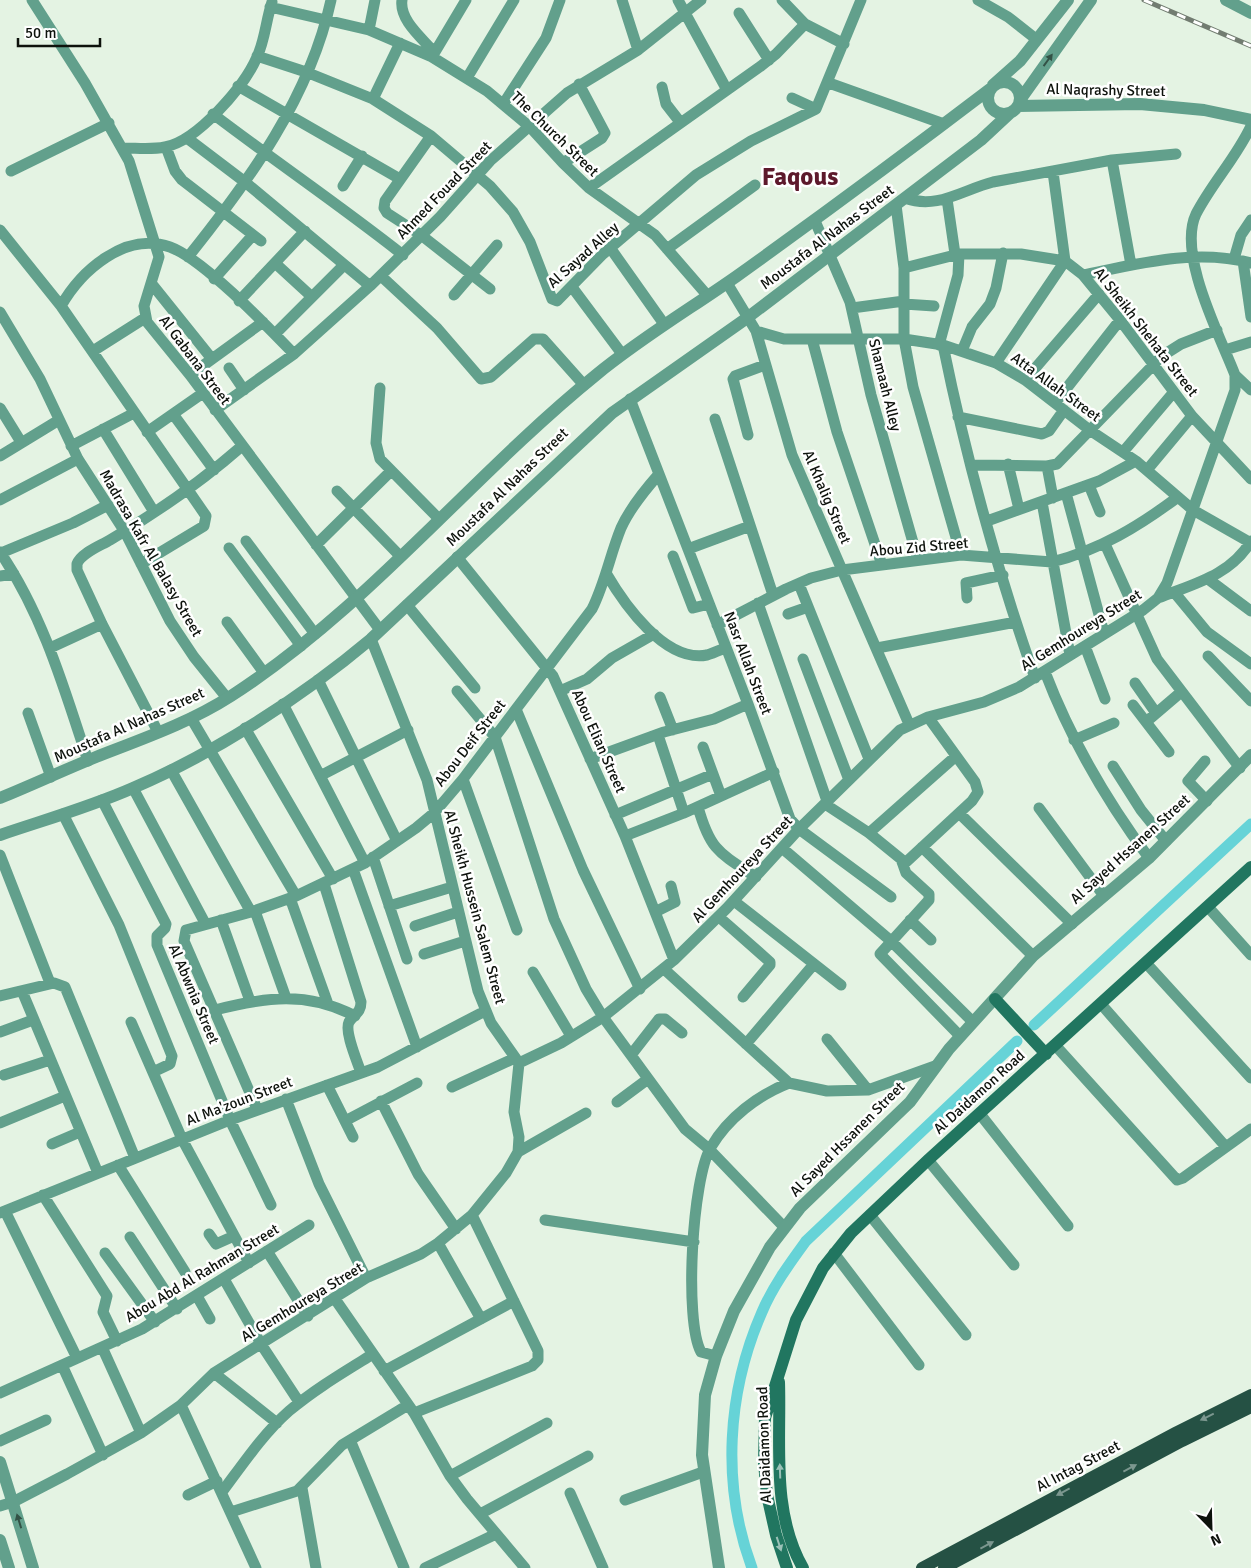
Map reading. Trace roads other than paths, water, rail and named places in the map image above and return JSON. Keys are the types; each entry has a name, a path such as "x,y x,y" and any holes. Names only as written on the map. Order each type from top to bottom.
{"main road":[{"name":"Al Daidamon Road","path":"787,1568 776,1509 779,1377 789,1339 800,1311 813,1285 834,1253 928,1160 1251,867"},
{"path":"994,999 1046,1054"},
{"name":"Al Intag Street","path":"944,1568 1251,1396"},
{"name":"Al Intag Street","path":"922,1568 1180,1436 1251,1407"},
{"name":"Al Daidamon Road","path":"776,1509 803,1568"}],"street":[{"name":"Al Gabana Street","path":"32,0 123,148 157,244 159,264 144,306 145,318 190,375 356,599 376,635"},
{"path":"188,257 224,212 264,153 306,72 327,19 331,0"},
{"path":"369,30 375,0"},
{"path":"402,0 405,18 433,55 466,0"},
{"path":"467,78 514,0"},
{"path":"504,103 546,38 560,0"},
{"path":"622,0 638,50"},
{"path":"678,0 727,90"},
{"name":"Ahmed Fouad Street","path":"215,410 294,354 370,286 461,195 490,161 579,84 638,50 701,0"},
{"path":"782,0 805,24 844,44"},
{"path":"792,98 816,109 829,83 861,0"},
{"path":"978,0 1008,17 1036,40"},
{"name":"Moustafa Al Nahas Street","path":"0,798 192,718 227,698 301,646 356,599 525,436 622,354 815,220 992,87 1020,61 1068,0"},
{"name":"Moustafa Al Nahas Street","path":"0,835 102,800 172,770 245,728 318,680 376,635 594,428 630,398 747,318 986,136 1016,106 1090,0"},
{"path":"1226,0 1251,13"},
{"path":"123,148 166,147 187,138 213,114 238,86 257,56 271,4"},
{"name":"The Church Street","path":"271,4 369,30 433,55 504,103 530,126 562,163 589,188 655,235 707,295"},
{"path":"739,13 769,60"},
{"path":"589,188 769,60 805,24"},
{"path":"373,99 400,43"},
{"name":"Al Sayad Alley","path":"257,56 306,72 373,99 431,136 477,174 502,198 522,227 552,299 559,301 611,249 677,190 716,161 763,134 816,109"},
{"path":"1004,81 1015,85 1018,89 1016,106 998,113 990,106 988,95 992,87 1004,81"},
{"path":"829,83 944,124"},
{"path":"562,163 602,138 605,133 579,84"},
{"path":"238,86 400,179"},
{"path":"662,87 666,104 680,122"},
{"name":"Al Naqrashy Street","path":"1016,106 1140,104 1204,110 1251,120"},
{"path":"213,114 264,153 340,206 403,255"},
{"path":"11,171 109,123"},
{"name":"Al Gemhoureya Street","path":"452,1087 517,1061 571,1036 603,1018 640,989 719,917 799,829 869,759 909,724 984,702 1040,675 1158,598 1167,583 1233,398 1235,375 1217,330 1192,257 1191,234 1197,214 1236,155 1251,126"},
{"path":"431,136 385,201 384,208 387,213 421,235 490,289"},
{"path":"187,138 245,182 370,286"},
{"path":"166,147 175,170 182,180 257,238 214,279"},
{"path":"961,555 922,426 904,339 904,268 901,202 930,203 947,200 974,187 993,182 1112,160 1176,154"},
{"path":"343,186 362,156"},
{"path":"1112,160 1131,265"},
{"path":"996,363 1066,260 1052,172"},
{"path":"668,249 755,185"},
{"path":"947,200 957,254 958,275 941,345 986,521 1016,622 1040,675 1074,740 1109,802 1148,858"},
{"name":"Shamaah Alley","path":"815,220 831,254 852,308 871,395 918,560"},
{"path":"1249,226 1238,242 1249,295 1251,317"},
{"path":"0,230 61,306 206,516 206,524 141,564"},
{"path":"239,301 305,231"},
{"path":"61,306 77,282 98,262 124,249 157,244 171,248 188,257 263,322 294,354"},
{"path":"454,295 497,245"},
{"path":"611,249 664,324"},
{"path":"904,268 957,254 1003,253 1066,260"},
{"path":"962,351 972,327 990,304 996,288 1003,253"},
{"path":"1083,275 1131,265 1192,257 1243,261"},
{"name":"Al Sheikh Shehata Street","path":"1066,260 1083,275 1099,294 1192,416 1251,479"},
{"path":"275,263 312,297"},
{"path":"275,334 344,265"},
{"path":"381,276 437,328 481,378 491,377 534,339 538,338 543,340 584,385"},
{"path":"726,283 756,331"},
{"path":"151,284 212,360"},
{"path":"572,287 622,354"},
{"path":"1025,380 1099,294"},
{"path":"852,308 904,303 934,306"},
{"name":"Madrasa Kafr Al Balasy Street","path":"0,312 40,379 78,459 125,532 174,627 227,698"},
{"path":"93,351 145,318"},
{"path":"958,417 1042,434 1049,431 1059,407 1120,320"},
{"path":"190,375 263,322"},
{"path":"971,465 1047,466 1061,461 1091,432 1154,364 1181,344 1217,330"},
{"name":"Atta Allah Street","path":"756,331 784,339 904,339 941,345 996,363 1025,380 1091,432 1123,452 1193,510 1251,542"},
{"name":"Al Khalig Street","path":"756,331 792,455 909,724"},
{"path":"812,339 837,432 882,565"},
{"path":"1225,350 1251,342"},
{"path":"748,435 733,379 735,376 766,365"},
{"path":"229,368 244,390"},
{"path":"1235,375 1251,390"},
{"path":"380,388 376,443 380,459 439,519"},
{"path":"147,432 203,393"},
{"path":"1123,452 1173,393"},
{"name":"Nasr Allah Street","path":"630,398 793,824 892,897"},
{"path":"0,408 21,442"},
{"path":"71,446 134,413"},
{"path":"172,414 214,470"},
{"path":"1146,470 1192,416"},
{"path":"715,419 773,596"},
{"path":"0,456 59,420"},
{"path":"103,430 154,512"},
{"path":"158,732 102,624 77,570 77,564 82,556 125,532 214,470 242,446"},
{"path":"0,500 78,459"},
{"path":"986,521 1088,485 1136,462"},
{"path":"1008,464 1019,509"},
{"path":"1047,466 1047,500 1052,562 1070,655"},
{"path":"316,545 391,471"},
{"name":"Abou Deif Street","path":"215,1010 183,937 189,928 253,911 328,882 369,860 434,813 463,779 592,609 622,527 645,490 659,474"},
{"path":"1088,485 1100,512"},
{"path":"337,491 400,556"},
{"path":"1066,493 1104,633"},
{"name":"Abou Zid Street","path":"717,625 799,584 842,570 961,555 1052,562 1082,554 1105,544 1144,522 1178,497"},
{"path":"88,760 50,648 14,574 0,553 73,523 108,505"},
{"path":"688,549 750,526"},
{"path":"246,541 315,634"},
{"path":"1158,598 1208,578 1232,565 1251,542"},
{"path":"1105,544 1135,614 1157,659 1180,693 1240,768"},
{"path":"229,548 301,646"},
{"path":"673,556 693,608 709,604"},
{"name":"Abou Elian Street","path":"457,557 548,668 615,814 674,960"},
{"path":"606,573 626,605 654,634 668,645 696,654 706,655 725,648"},
{"path":"0,576 14,574"},
{"path":"967,598 966,584 1003,575"},
{"path":"1208,578 1251,611"},
{"path":"799,584 869,759"},
{"path":"1174,592 1200,626 1251,664"},
{"path":"758,604 826,802 869,833 904,864 906,873 930,897 880,954 960,1036"},
{"path":"407,605 475,688"},
{"path":"788,614 808,607"},
{"path":"227,622 264,673"},
{"path":"877,648 1016,622"},
{"path":"50,648 102,624"},
{"path":"560,691 587,679 612,658 654,634"},
{"name":"Al Sheikh Hussein Salem Street","path":"376,635 427,780 465,941 485,1011 517,1061"},
{"path":"1085,646 1105,699"},
{"path":"1208,656 1251,700"},
{"path":"803,659 848,780"},
{"path":"318,680 397,841"},
{"path":"1135,683 1156,713"},
{"path":"457,691 495,737 561,937 577,972 603,1018 685,1129 709,1149 784,1227"},
{"path":"1146,722 1180,693"},
{"path":"660,697 673,730"},
{"path":"283,704 320,776 369,860 389,906 407,959"},
{"path":"590,759 673,730 714,719 748,704"},
{"path":"1134,706 1168,752"},
{"path":"516,709 587,878 640,989"},
{"path":"28,713 51,777"},
{"path":"904,864 976,797 978,787 928,717"},
{"path":"192,718 293,897 328,1004"},
{"path":"1074,740 1114,723"},
{"path":"245,728 328,882 361,1002 360,1012 350,1022 348,1030 361,1073"},
{"path":"320,776 408,730"},
{"path":"658,735 684,813"},
{"path":"703,747 721,796"},
{"name":"Al Sayed Hssanen Street","path":"717,1567 703,1472 702,1414 716,1356 745,1289 784,1227 829,1179 900,1113 960,1036 1033,956 1148,858 1251,755"},
{"path":"869,833 956,756"},
{"path":"1205,761 1188,781 1207,801"},
{"path":"1113,766 1141,810 1166,841"},
{"path":"172,770 253,911 286,998"},
{"path":"624,836 684,813 774,772"},
{"path":"615,814 713,774"},
{"path":"463,779 517,930"},
{"path":"133,788 205,923"},
{"name":"Al Abwnia Street","path":"102,800 166,924 165,928 157,936 156,942 230,1120 271,1205"},
{"path":"698,806 706,834 712,844 724,856 756,877"},
{"path":"1039,808 1104,896"},
{"path":"959,813 1072,924"},
{"path":"63,814 119,926 172,1056 170,1064 153,1072"},
{"path":"922,847 1033,956"},
{"path":"782,848 891,941 973,1022"},
{"path":"0,855 50,984"},
{"path":"353,869 418,1047"},
{"path":"655,912 674,904 676,899 671,886"},
{"path":"389,906 452,887"},
{"path":"734,901 841,985"},
{"path":"1208,907 1251,955"},
{"path":"415,926 458,912"},
{"path":"719,917 770,962 770,966 743,996"},
{"path":"221,920 250,1001"},
{"path":"910,920 931,940"},
{"path":"424,954 465,941"},
{"path":"1146,962 1251,1078"},
{"path":"746,1044 814,964"},
{"path":"664,969 789,1083 826,1091 868,1090 935,1066"},
{"path":"533,972 571,1036"},
{"path":"0,996 50,984 62,985 67,991 135,1158"},
{"path":"22,991 98,1173"},
{"path":"257,1109 215,1010 250,1001 286,998 328,1004 355,1016"},
{"path":"1101,1004 1226,1147"},
{"name":"Al Ma'zoun Street","path":"2,1212 257,1109 361,1073 418,1047 485,1011"},
{"path":"631,1055 659,1019 665,1019 682,1033"},
{"path":"0,1032 33,1020"},
{"path":"131,1022 182,1139 249,1263"},
{"path":"827,1040 868,1090"},
{"path":"1055,1045 1173,1177 1179,1180 1251,1129"},
{"path":"4,1075 50,1060"},
{"path":"517,1061 514,1112 519,1138 518,1152"},
{"path":"617,1102 648,1079"},
{"path":"345,1121 417,1083"},
{"path":"716,1356 701,1352 694,1330 691,1308 694,1242 700,1185 709,1149 718,1134 738,1114 776,1088 789,1083"},
{"path":"327,1085 353,1137"},
{"path":"0,1123 65,1096"},
{"path":"286,1099 319,1184 366,1278"},
{"path":"381,1101 418,1174 456,1229"},
{"path":"518,1152 586,1113"},
{"path":"980,1114 1068,1226"},
{"path":"52,1144 80,1132"},
{"name":"Al Gemhoureya Street","path":"0,1506 13,1502 141,1433 181,1405 214,1373 366,1278 404,1263 438,1243 472,1215 506,1173 518,1152"},
{"path":"928,1160 1014,1266"},
{"path":"118,1165 185,1272"},
{"path":"43,1195 107,1296 103,1312 116,1341"},
{"path":"2,1212 77,1358"},
{"path":"231,1512 302,1488 333,1453 350,1440 411,1409 535,1363 538,1351 472,1215"},
{"path":"870,1216 966,1335"},
{"path":"545,1220 694,1242"},
{"name":"Abou Abd Al Rahman Street","path":"0,1393 156,1322 309,1225"},
{"path":"209,1234 216,1244 234,1236"},
{"path":"130,1237 176,1309"},
{"path":"438,1243 482,1319"},
{"path":"267,1252 308,1316"},
{"path":"834,1253 919,1366"},
{"path":"105,1254 156,1322"},
{"path":"224,1279 261,1344 299,1402"},
{"path":"197,1296 210,1319"},
{"path":"335,1299 411,1409 450,1476 525,1568"},
{"path":"384,1371 514,1301"},
{"path":"102,1347 141,1433"},
{"path":"188,1496 220,1486 277,1423 299,1402 373,1354"},
{"path":"62,1365 103,1455"},
{"path":"214,1373 277,1423"},
{"path":"181,1405 220,1486 256,1568"},
{"path":"0,1441 46,1420"},
{"path":"450,1476 547,1423"},
{"path":"350,1440 404,1568"},
{"path":"480,1514 588,1456"},
{"path":"0,1462 33,1568"},
{"path":"626,1500 703,1472"},
{"path":"302,1488 316,1568"},
{"path":"570,1494 603,1568"},
{"path":"426,1568 496,1534"},
{"path":"0,1540 9,1568"}],"waterway":[{"path":"1034,1025 1251,824"},
{"path":"752,1568 742,1536 736,1504 732,1472 732,1439 735,1406 741,1374 750,1343 766,1302 806,1241 1017,1041"}],"railway":[{"path":"1144,0 1251,46"}],"district":[{"name":"Faqous","path":"800,176"}]}
